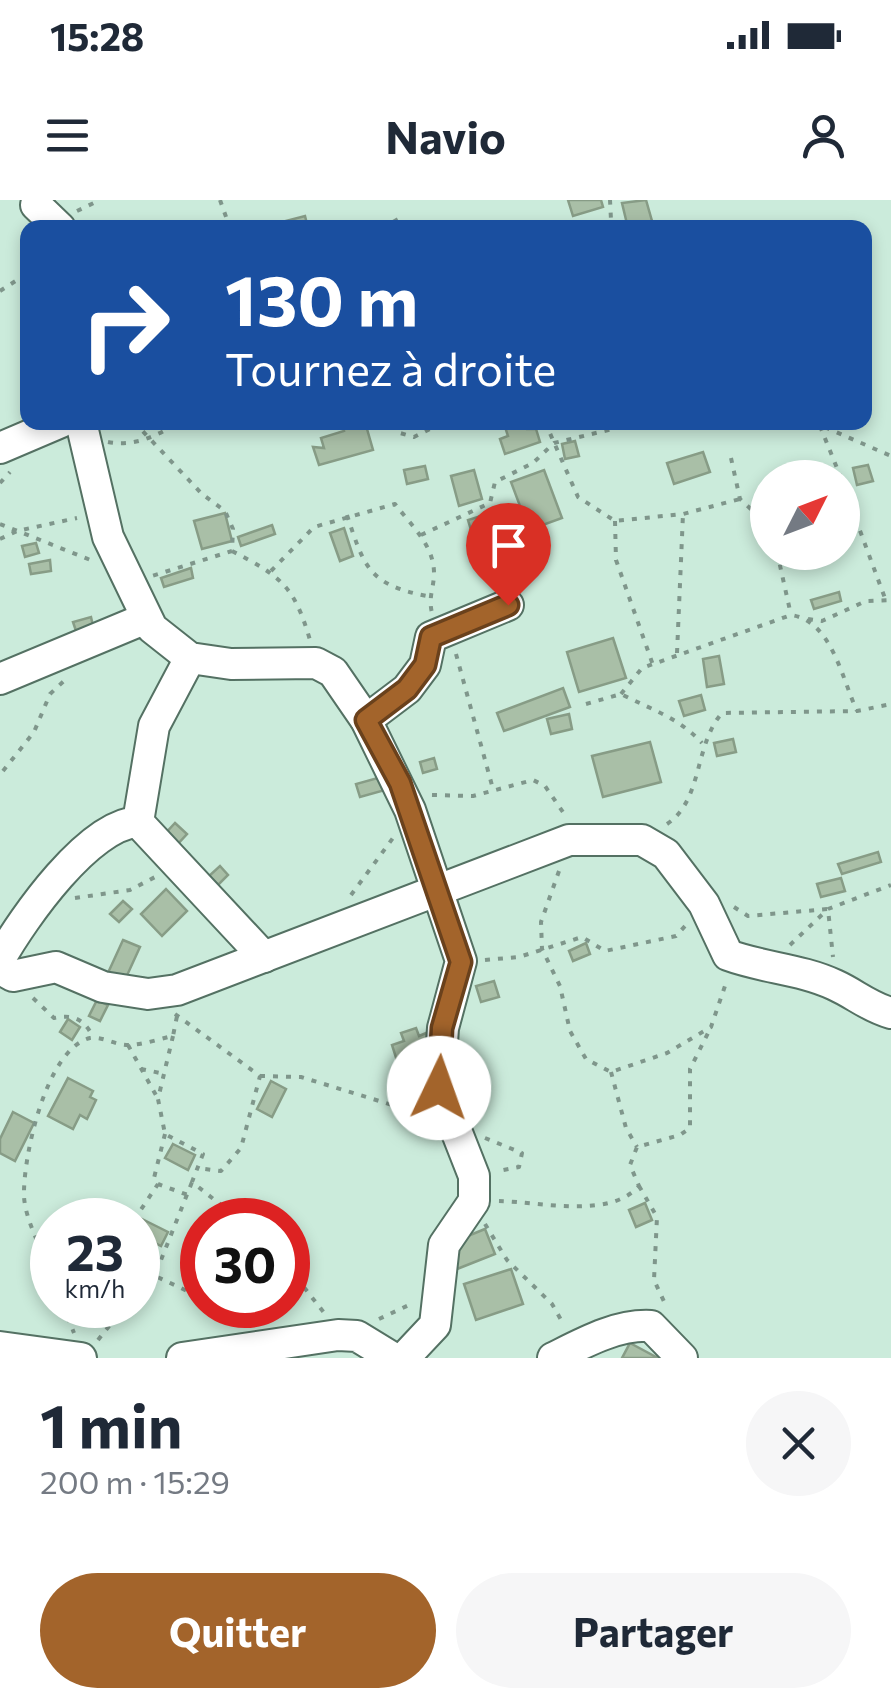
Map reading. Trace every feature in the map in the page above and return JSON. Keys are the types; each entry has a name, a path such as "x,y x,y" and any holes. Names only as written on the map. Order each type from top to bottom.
{"street":[{"path":"0,448 43,430"},
{"path":"88,430 100,512 144,618 190,658 231,664 316,662 333,672 366,720 410,810 461,962 442,1028 439,1088 456,1126 472,1198 444,1245 435,1326 404,1358"},
{"path":"366,720 407,689 425,665 441,632 508,605"},
{"path":"0,679 144,618"},
{"path":"190,658 154,726 138,822 264,957"},
{"path":"4,968 41,904 79,852 102,834 138,822"},
{"path":"4,968 56,968 102,987 148,994 207,982 569,840 642,840 666,854 718,905 728,956 771,963 834,985 871,1008 891,1013"},
{"path":"585,1349 651,1326 682,1358"},
{"path":"182,1358 348,1336 393,1358"},
{"path":"0,1347 87,1351"}],"path":[{"path":"397,220 404,216"},
{"path":"92,430 121,444 164,430"},
{"path":"142,430 202,494 225,511 233,529 232,552"},
{"path":"399,430 414,437 428,430"},
{"path":"548,430 578,497 615,521 683,514 740,499"},
{"path":"421,535 490,503 494,482 532,462 554,443 608,430"},
{"path":"822,430 834,460"},
{"path":"829,430 891,456"},
{"path":"732,458 740,499 750,509"},
{"path":"271,571 314,527 395,504 421,535 434,572 428,596 434,622 461,682 494,789"},
{"path":"0,540 17,531 100,512"},
{"path":"676,654 683,514"},
{"path":"347,515 370,573 402,591 428,596"},
{"path":"615,521 616,560 653,665"},
{"path":"0,524 124,575 232,552 271,571 288,586 299,604 316,662"},
{"path":"586,704 621,694 636,674 676,654 790,616 822,621 866,600 888,601 860,527"},
{"path":"781,570 790,616"},
{"path":"803,618 828,643 858,712"},
{"path":"3,771 34,732 50,694 77,669"},
{"path":"621,694 653,710 668,712 702,743"},
{"path":"642,840 679,816 694,783 702,743 722,713 858,712 891,704"},
{"path":"340,908 378,862 410,810"},
{"path":"41,904 130,890 175,866"},
{"path":"461,962 519,957 582,936 605,951 676,936 718,905 748,916 828,909 891,885"},
{"path":"771,963 828,909"},
{"path":"828,909 834,985"},
{"path":"542,949 560,986 570,1031 586,1059 611,1072 666,1052 711,1027"},
{"path":"637,1147 680,1135 690,1128 690,1069 727,989 728,956"},
{"path":"4,968 48,1014 76,1017 93,1037 128,1045 174,1036"},
{"path":"158,1099 177,1015 207,982"},
{"path":"148,994 260,1076 301,1078 336,1086 456,1126 522,1153 519,1167 472,1198"},
{"path":"30,1216 24,1200 27,1157 38,1110 66,1053 93,1037"},
{"path":"128,1045 158,1099 164,1134 153,1170 158,1184 189,1196"},
{"path":"141,1069 165,1074"},
{"path":"611,1072 626,1128 637,1147"},
{"path":"197,1168 221,1171 235,1158 260,1076"},
{"path":"160,1256 189,1196 203,1154 164,1134"},
{"path":"637,1147 630,1166 656,1217 660,1232 654,1280 668,1308 651,1326"},
{"path":"192,1182 212,1198"},
{"path":"149,1198 158,1184"},
{"path":"472,1198 606,1207 640,1186"},
{"path":"472,1198 507,1260 552,1304 585,1349"},
{"path":"310,1293 348,1336 438,1283"},
{"path":"87,1351 106,1328"},
{"path":"253,1328 260,1345"}],"building":[{"path":"568,200 601,200 603,207 573,216"},
{"path":"646,200 652,220 626,220 622,203"},
{"path":"367,430 373,450 319,465 313,447 324,448 321,438"},
{"path":"506,430 536,430 540,442 505,454 500,439 508,436"},
{"path":"575,441 579,456 565,459 562,444"},
{"path":"703,452 710,472 674,484 667,463"},
{"path":"868,465 873,481 860,484 860,467"},
{"path":"425,466 428,479 407,484 404,470"},
{"path":"474,470 482,499 459,506 451,476"},
{"path":"544,470 562,518 529,530 511,482"},
{"path":"225,513 232,541 202,549 194,521"},
{"path":"487,514 493,534 474,540 468,520"},
{"path":"272,525 275,534 241,546 238,537"},
{"path":"344,528 353,556 340,561 330,533"},
{"path":"36,543 39,553 25,557 22,546"},
{"path":"50,560 51,571 31,574 29,564"},
{"path":"191,568 193,578 164,587 161,578"},
{"path":"839,592 841,601 814,609 811,600"},
{"path":"91,617 93,626 76,631 73,622"},
{"path":"613,638 626,678 579,692 567,652"},
{"path":"719,656 724,684 707,687 703,659"},
{"path":"563,688 570,707 504,731 497,713"},
{"path":"701,695 705,710 684,716 679,701"},
{"path":"569,714 572,729 551,734 547,719"},
{"path":"733,739 736,752 717,756 714,743"},
{"path":"650,742 661,782 603,797 592,756"},
{"path":"434,758 437,769 423,773 420,762"},
{"path":"392,774 396,787 360,797 356,784"},
{"path":"175,823 187,834 175,847 163,836"},
{"path":"878,852 881,862 842,874 838,864"},
{"path":"220,866 228,875 218,885 209,876"},
{"path":"841,878 845,891 821,897 817,884"},
{"path":"166,889 187,911 162,936 141,914"},
{"path":"123,901 132,909 119,922 110,914"},
{"path":"123,940 140,947 124,982 107,975"},
{"path":"586,943 590,954 573,961 569,951"},
{"path":"494,981 499,997 481,1002 476,986"},
{"path":"97,1000 108,1005 100,1021 89,1016"},
{"path":"68,1019 80,1027 72,1040 60,1032"},
{"path":"416,1028 419,1036 431,1031 437,1050 398,1064 392,1045 404,1041 401,1033"},
{"path":"68,1078 93,1091 90,1097 96,1100 87,1119 80,1115 73,1129 48,1116"},
{"path":"271,1081 286,1089 272,1117 257,1109"},
{"path":"13,1112 34,1123 15,1161 0,1153 0,1139"},
{"path":"173,1144 195,1155 188,1170 165,1158"},
{"path":"645,1203 652,1220 636,1227 629,1210"},
{"path":"160,1228 168,1232 160,1245"},
{"path":"485,1229 495,1254 457,1269 448,1244"},
{"path":"511,1269 523,1304 476,1320 464,1284"},
{"path":"630,1343 658,1358 622,1358"}],"route":[{"path":"439,1088 442,1028 450,994 459,980 461,962 400,783 366,720 407,689 428,660 431,637 508,605"}]}
